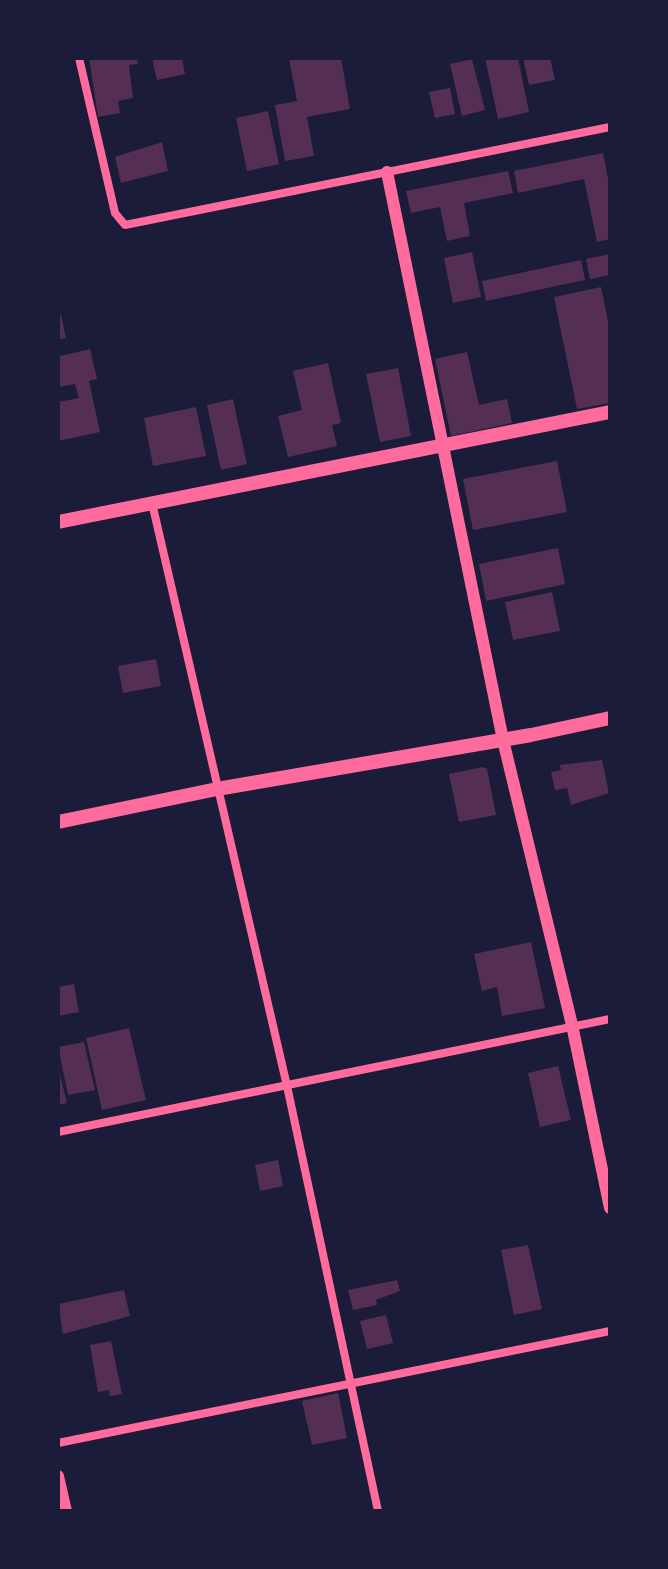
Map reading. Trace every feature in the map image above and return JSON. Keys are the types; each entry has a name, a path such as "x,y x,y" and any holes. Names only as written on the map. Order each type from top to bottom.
{"main road":[{"path":"58,522 610,412"},
{"path":"58,822 217,789 503,740 610,718"}],"street":[{"path":"79,58 115,213 125,225 610,127"},
{"path":"387,172 440,445 503,740 572,1025 610,1208"},
{"path":"152,503 287,1086 378,1511"},
{"path":"58,1132 610,1019"},
{"path":"58,1443 610,1331"},
{"path":"58,1476 66,1511"}],"building":[{"path":"89,58 137,58 138,64 129,65 133,98 118,101 120,113 98,117"},
{"path":"152,58 182,58 185,74 157,80"},
{"path":"289,58 341,58 350,109 307,117 314,156 285,161 275,105 297,101"},
{"path":"485,58 518,58 529,112 498,119"},
{"path":"523,58 550,58 555,80 529,85"},
{"path":"472,59 485,110 462,116 450,64"},
{"path":"450,88 455,114 435,118 429,92"},
{"path":"268,111 279,164 247,171 236,118"},
{"path":"162,142 168,171 121,183 115,157"},
{"path":"603,153 610,189 610,239 597,242 584,179 518,193 514,171"},
{"path":"508,171 513,193 464,203 470,236 447,241 440,207 411,213 406,191"},
{"path":"472,252 481,297 453,303 444,258"},
{"path":"610,254 610,275 590,279 586,259"},
{"path":"581,260 585,280 486,301 482,281"},
{"path":"601,287 610,331 610,403 577,409 554,297"},
{"path":"61,315 66,338 58,340 58,316"},
{"path":"58,347 61,356 90,349 97,379 89,381 100,432 58,441 58,402 79,398 75,384 59,387"},
{"path":"467,352 479,405 507,399 512,423 451,436 435,359"},
{"path":"328,363 341,423 332,425 337,446 288,457 278,416 302,410 293,371"},
{"path":"398,368 411,436 380,442 366,374"},
{"path":"233,399 247,464 221,470 207,405"},
{"path":"196,407 206,456 153,466 144,418"},
{"path":"557,461 567,512 473,530 463,479"},
{"path":"558,548 565,584 486,601 479,564"},
{"path":"552,592 560,631 513,640 505,602"},
{"path":"156,659 161,686 123,693 118,666"},
{"path":"602,760 609,793 571,805 567,788 555,790 551,772 561,770 560,765"},
{"path":"483,767 487,769 496,815 459,822 449,774"},
{"path":"531,942 545,1008 502,1016 497,987 482,991 474,954"},
{"path":"74,984 79,1012 58,1016 58,987"},
{"path":"129,1028 146,1100 102,1110 86,1038"},
{"path":"84,1042 95,1090 68,1095 58,1047"},
{"path":"558,1066 571,1120 540,1127 528,1073"},
{"path":"58,1067 67,1103 58,1105"},
{"path":"278,1160 283,1186 260,1191 255,1165"},
{"path":"528,1245 542,1309 514,1315 501,1250"},
{"path":"397,1280 400,1291 376,1300 377,1305 353,1310 348,1290"},
{"path":"124,1290 130,1316 63,1334 58,1304"},
{"path":"386,1315 393,1343 367,1349 360,1321"},
{"path":"111,1341 122,1394 110,1396 109,1390 98,1392 90,1345"},
{"path":"338,1393 347,1438 312,1445 302,1401"}]}
